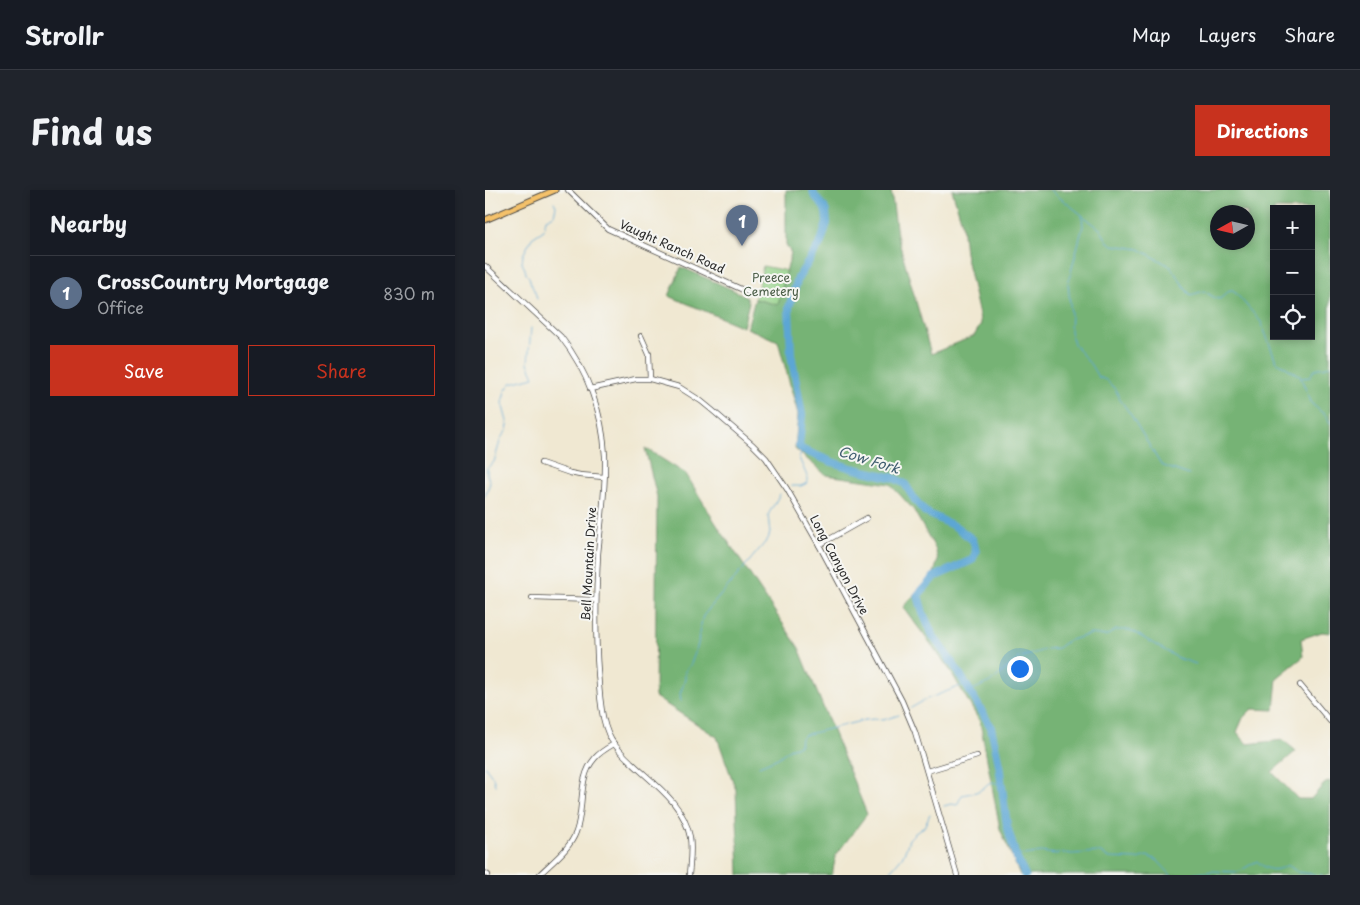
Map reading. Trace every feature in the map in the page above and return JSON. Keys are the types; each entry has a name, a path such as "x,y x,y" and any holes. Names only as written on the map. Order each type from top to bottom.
{"main road":[{"path":"485,220 555,190"}],"street":[{"name":"Vaught Ranch Road","path":"568,190 608,229 752,294"},
{"name":"Bell Mountain Drive","path":"485,266 561,337 575,356 598,412 603,434 605,458 595,600 603,718 613,744 665,792 679,809 690,837 689,875"},
{"path":"641,336 651,363 650,379"},
{"name":"Long Canyon Drive","path":"590,389 650,379 679,387 701,401 766,458 819,546 902,701 915,732 957,875"},
{"path":"541,463 570,473 604,477"},
{"path":"819,546 867,518"},
{"path":"532,598 595,600"},
{"path":"1300,685 1330,722"},
{"path":"539,875 570,844 576,832 583,785 589,767 595,758 613,744"},
{"path":"927,771 977,756"}],"green space":[{"path":"786,190 891,190 897,235 931,354 974,336 981,324 965,253 962,223 952,190 1330,190 1330,633 1322,632 1301,639 1303,657 1277,678 1274,710 1252,709 1243,718 1237,732 1247,744 1283,740 1296,751 1272,772 1298,799 1311,799 1324,784 1330,781 1330,875 1020,875 1000,829 980,722 950,670 903,607 934,573 938,560 935,548 913,509 890,484 826,475 795,449 798,414 778,341 747,328 755,299 778,305 791,253 786,245"},
{"name":"Preece Cemetery","path":"763,266 787,271 778,305 755,299"},
{"path":"681,267 740,293 747,298 749,302 743,327 669,296"},
{"path":"645,448 686,474 715,522 799,648 867,814 836,855 832,875 739,875 736,790 717,737 655,697 657,497"}],"waterway":[{"name":"Cow Fork","path":"813,190 814,195 824,207 827,223 821,242 798,278 789,307 791,354 802,415 799,446 803,450 832,462 894,478 905,484 925,512 956,527 973,540 976,552 972,560 934,577 918,595 933,636 958,671 991,727 999,764 1007,826 1016,857 1025,875"},
{"path":"1050,190 1100,229 1108,242 1113,245 1139,249 1170,266 1191,295 1204,291 1220,299 1230,290 1233,290 1261,322 1276,361 1300,376 1312,404 1326,416 1330,423"},
{"path":"537,299 522,263 523,255 532,238 544,230 546,219 554,215 556,206 554,202"},
{"path":"1082,216 1083,226 1068,283 1071,315 1070,331 1074,344 1098,377 1106,380 1115,389 1161,465 1189,475"},
{"path":"485,496 490,483 487,468 494,462 501,438 508,425 502,403 505,391 511,383 534,377 528,363 531,328"},
{"path":"1302,378 1310,377 1317,368 1324,368 1330,365"},
{"path":"792,486 801,486 807,483 807,476 799,458 803,450"},
{"path":"681,702 680,694 685,680 685,671 691,664 698,644 703,616 768,539 770,533 768,515 780,494"},
{"path":"970,691 992,681 1019,658 1047,649 1058,648 1067,641 1091,634 1106,636 1116,630 1130,630 1178,658 1196,664"},
{"path":"911,708 927,699 966,684"},
{"path":"759,766 778,758 789,749 796,747 800,744 801,738 804,735 865,720 883,720 899,715"},
{"path":"485,766 493,777 495,785"},
{"path":"944,806 957,805 962,795 976,792 989,783 1002,784"},
{"path":"887,875 902,857 909,839 924,827 930,814"},
{"path":"1015,853 1025,855 1041,852 1055,854 1099,852 1109,858 1137,859 1147,856 1157,860 1171,875"},
{"path":"1184,875 1214,871 1238,872 1257,861 1268,869 1279,869 1288,865 1297,872 1322,875"}],"place":[{"name":"CrossCountry Mortgage","path":"742,246"}]}
